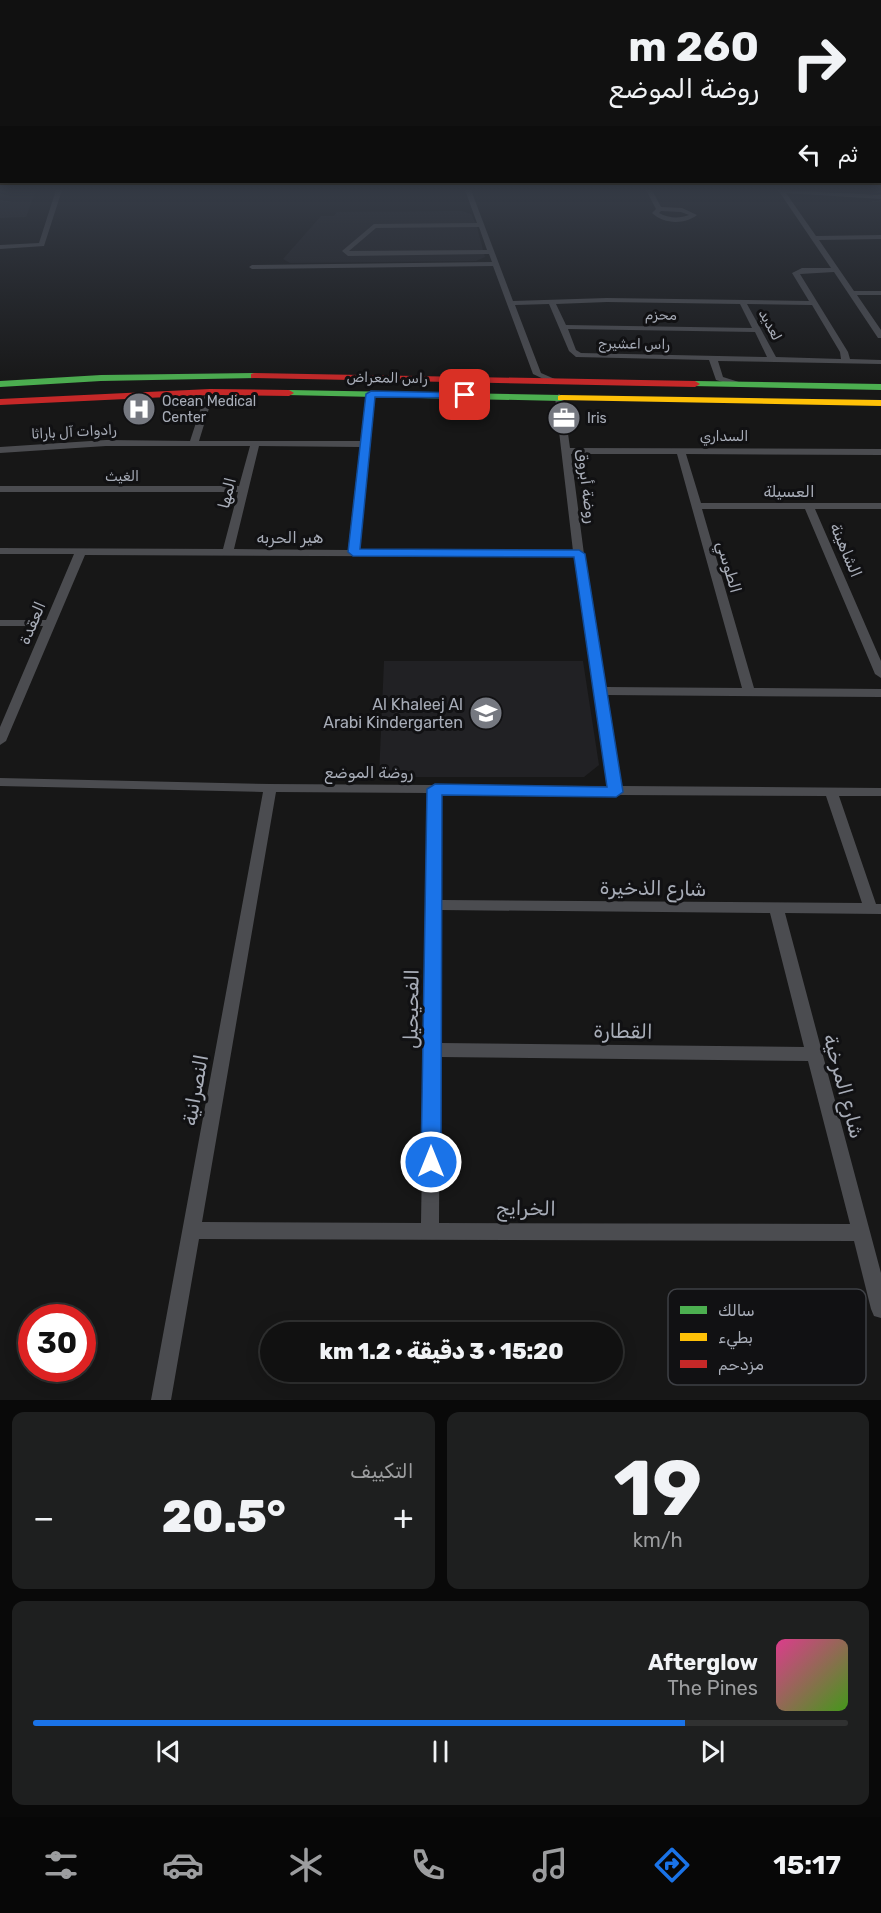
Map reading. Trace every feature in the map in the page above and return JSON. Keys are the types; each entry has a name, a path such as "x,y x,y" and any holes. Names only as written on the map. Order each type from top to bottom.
{"street":[{"path":"492,255 537,374 554,382"},
{"path":"825,255 881,336"},
{"path":"252,267 495,264"},
{"path":"836,270 796,272 844,352 846,361"},
{"path":"851,293 881,293"},
{"name":"راس اعشيرج","path":"552,302 573,351 579,355 881,362"},
{"path":"510,303 813,303"},
{"name":"لعديد","path":"742,303 773,360"},
{"path":"870,320 881,321"},
{"name":"محزم","path":"563,327 758,330"},
{"path":"713,359 713,381"},
{"path":"521,381 537,374"},
{"name":"راس المعراض","path":"0,387 165,377 554,382 713,381 739,385 881,387"},
{"path":"266,382 314,393"},
{"name":"راس المعراض","path":"0,387 109,383 266,382 881,392"},
{"path":"194,442 210,392"},
{"name":"راس المعراض","path":"0,402 210,392 881,403"},
{"path":"840,402 881,392"},
{"path":"353,552 371,394"},
{"name":"روضة أبروق","path":"559,397 579,554 616,792"},
{"name":"رادوات آل باراثا","path":"0,450 106,443 365,444"},
{"name":"المها","path":"228,551 255,443"},
{"name":"السداري","path":"566,451 881,452"},
{"name":"الطوسي","path":"681,451 749,692"},
{"name":"الغيث","path":"0,489 243,489"},
{"name":"العسيلة","path":"696,506 881,506"},
{"name":"الشاهينة","path":"809,506 881,674"},
{"name":"هير الحربه","path":"0,551 579,554"},
{"name":"العقدة","path":"0,741 81,551"},
{"path":"0,623 49,623"},
{"path":"599,691 881,693"},
{"name":"روضة الموضع","path":"0,782 616,792 881,792"},
{"name":"النصرانية","path":"161,1400 270,788"},
{"name":"الفحيحيل","path":"430,1229 435,789"},
{"name":"شارع الذخيرة","path":"433,905 876,909 831,792"},
{"name":"شارع المرخية","path":"776,909 881,1309"},
{"name":"القطارة","path":"432,1050 814,1054"},
{"name":"الخرايج","path":"191,1230 430,1229 861,1233"}],"shaded area":[{"path":"286,255 485,257 476,261 290,263 283,259"},
{"name":"Al Khaleej Al Arabi Kindergarten","path":"384,661 583,661 599,765 584,777 379,777"}],"traffic: fast":[{"path":"0,384 101,378 254,376"},
{"path":"695,384 881,387"},
{"path":"289,393 561,398"}],"traffic: slow":[{"path":"561,398 881,403"}],"traffic: jam":[{"path":"254,376 695,384"},
{"path":"0,402 210,392 289,393"}],"place":[{"name":"Ocean Medical Center","path":"139,409"},
{"name":"Iris","path":"564,418"},
{"name":"Al Khaleej Al Arabi Kindergarten","path":"486,713"}],"route":[{"path":"431,1162 435,789 616,792 579,554 353,552 371,394 465,395"}]}
